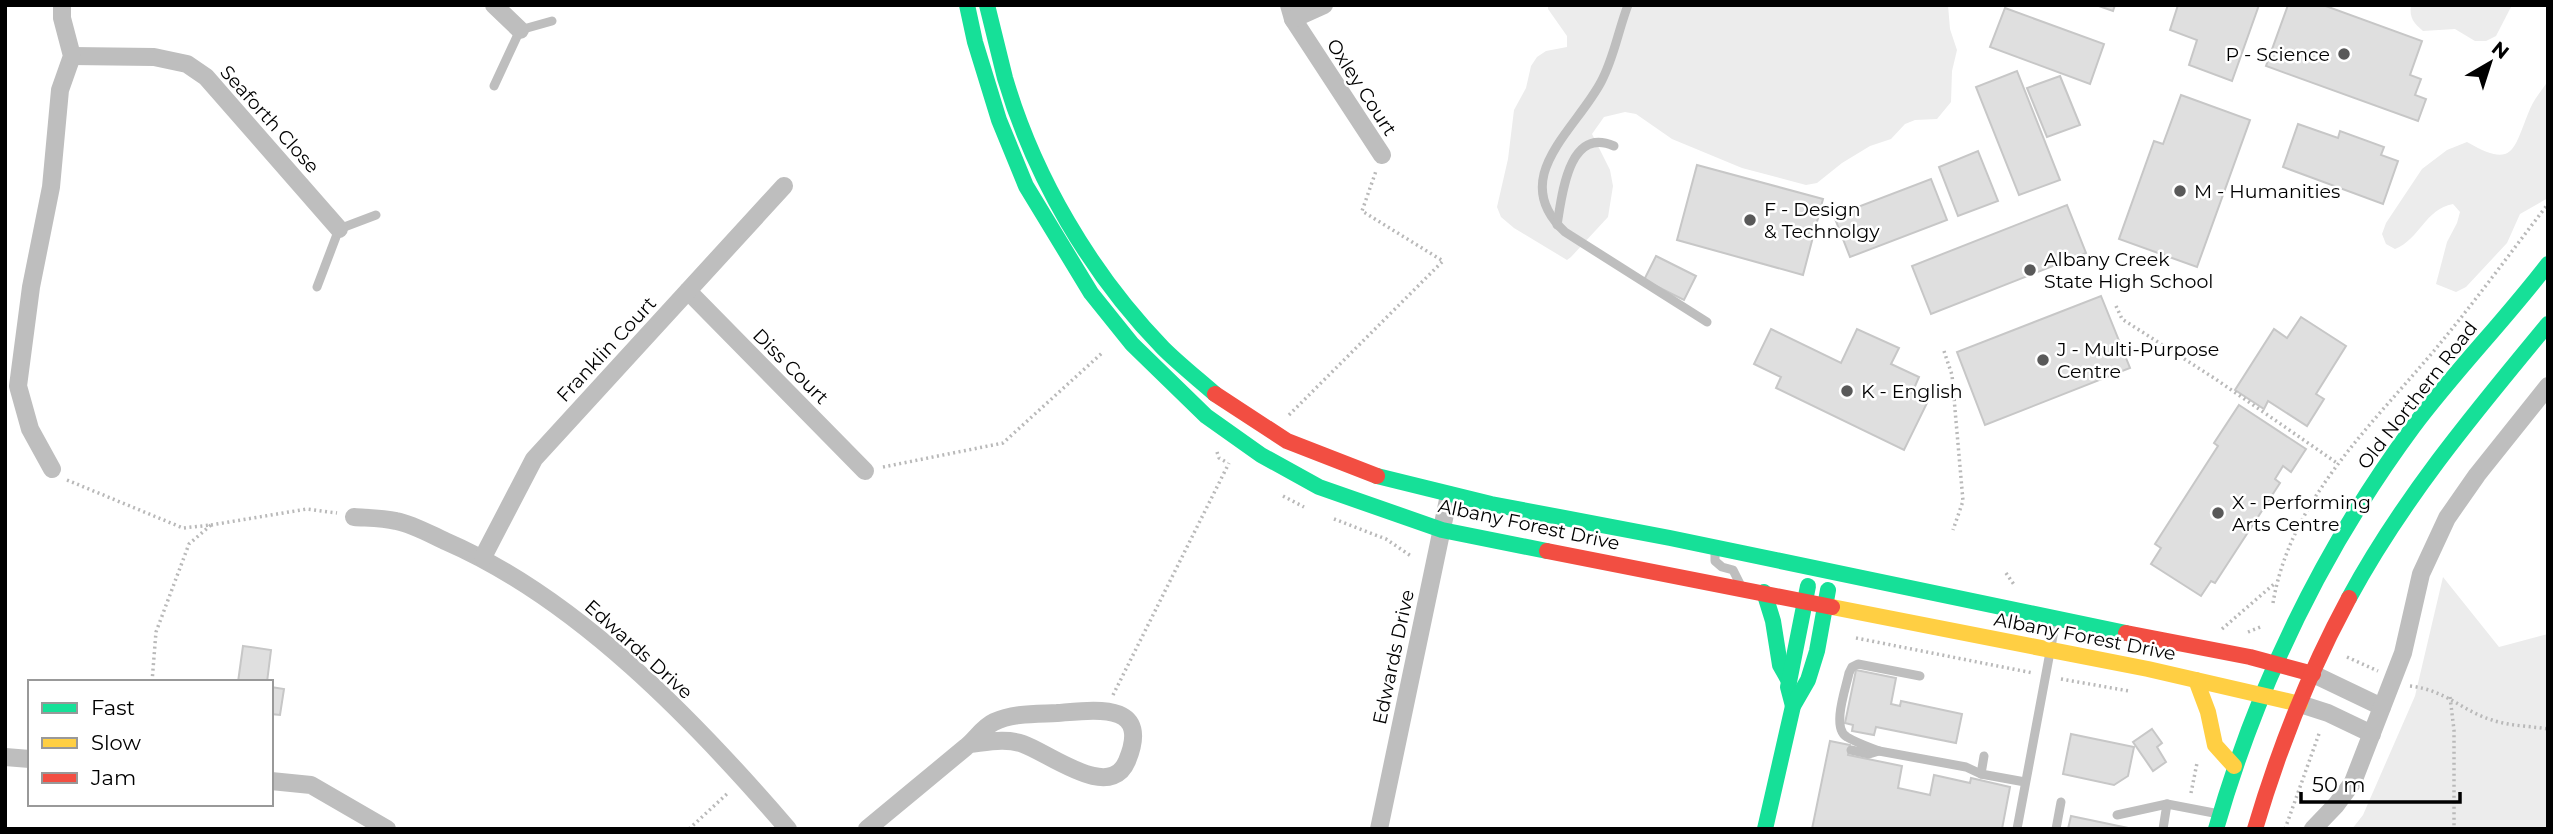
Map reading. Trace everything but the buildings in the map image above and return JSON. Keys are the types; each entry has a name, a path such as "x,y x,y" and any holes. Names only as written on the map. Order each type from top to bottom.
{"main road":[{"name":"Albany Forest Drive","path":"967,5 975,42 999,120 1026,186 1091,293 1132,344 1206,416 1261,455 1319,487 1442,530 1764,592 2196,680 2300,704"},
{"name":"Albany Forest Drive","path":"987,5 995,46 1024,136 1071,230 1127,308 1179,364 1239,412 1296,446 1358,471 1449,495 2276,662 2313,674"},
{"name":"Old Northern Road","path":"2218,822 2234,766 2276,662 2335,547 2378,477 2415,426 2548,264"},
{"path":"2255,829 2277,759 2336,624 2401,512 2466,423 2548,324"},
{"path":"1793,706 1787,687 1811,568"},
{"path":"1765,829 1793,706 1803,693 1832,572"},
{"path":"1764,592 1773,621 1780,665 1789,681"},
{"path":"2196,680 2208,712 2215,745 2234,766"}],"street":[{"path":"52,469 30,429 18,386 31,287 51,187 60,90 72,56 62,18 62,5"},
{"path":"495,5 520,30"},
{"path":"1291,12 1324,5"},
{"name":"Oxley Court","path":"1291,12 1382,155"},
{"name":"Seaforth Close","path":"72,56 154,57 187,64 206,77 339,229"},
{"name":"Franklin Court","path":"483,557 534,458 784,186"},
{"name":"Diss Court","path":"688,291 865,471"},
{"path":"2313,829 2353,782 2403,653 2421,574 2447,518 2477,475 2548,386"},
{"name":"Edwards Drive","path":"1379,829 1449,495"},
{"name":"Edwards Drive","path":"354,517 398,521 483,557 577,618 726,760 788,829"},
{"path":"2313,674 2382,707"},
{"path":"2300,704 2372,734"},
{"path":"867,829 971,744 991,723 1012,716 1106,710 1122,714 1132,727 1133,743 1126,764 1118,774 1104,778 1079,772 1023,744 999,740 971,744"},
{"path":"5,757 28,759"},
{"path":"273,781 311,785 387,829"}],"lane":[{"path":"1628,5 1618,31 1611,62 1599,85 1549,159 1541,190 1542,199 1557,225 1574,239 1707,322"},
{"path":"494,86 520,30 552,21"},
{"path":"1557,225 1564,180 1576,157 1588,146 1599,142 1614,146"},
{"path":"317,288 339,229 376,215"},
{"path":"1716,547 1715,561 1722,567 1733,570 1743,588"},
{"path":"2017,829 2056,618"},
{"path":"1920,676 1858,664 1852,667 1839,722 1840,730 1846,737 1879,751 2025,782"},
{"path":"1851,750 1868,754 1879,751"},
{"path":"1981,774 1984,756"},
{"path":"2056,829 2061,802"},
{"path":"2163,829 2167,804"},
{"path":"2117,815 2167,804 2188,807 2218,822"}],"path":[{"path":"1299,420 1289,415 1443,261 1362,211 1382,155"},
{"path":"2272,606 2276,583 2302,519 2337,463 2447,335 2548,204"},
{"path":"2116,306 2122,319 2214,378 2337,463"},
{"path":"1944,351 1952,375 1963,500 1953,530"},
{"path":"865,471 1003,443 1102,353"},
{"path":"1106,710 1229,463"},
{"path":"52,469 70,482 183,528 307,509 354,517"},
{"path":"152,680 156,632 189,544 211,525"},
{"path":"2006,573 2015,586"},
{"path":"2233,631 2222,629 2276,583"},
{"path":"2245,633 2264,625 2270,617"},
{"path":"1856,638 2136,692"},
{"path":"2351,659 2383,673"},
{"path":"2408,686 2450,697 2473,712 2494,721 2548,729"},
{"path":"2450,697 2454,730 2454,829"},
{"path":"2285,829 2320,731"},
{"path":"2188,807 2198,758"},
{"path":"689,829 729,792"}],"shaded area":[{"path":"1548,5 1948,5 1950,29 1957,50 1952,71 1951,102 1937,119 1915,120 1905,124 1891,139 1870,146 1817,183 1806,185 1742,168 1672,139 1636,114 1625,112 1604,117 1592,134 1610,170 1613,186 1608,217 1567,260 1514,228 1501,217 1497,207 1508,159 1514,110 1526,88 1531,66 1537,57 1546,51 1567,47 1567,36"},
{"path":"2411,5 2512,5 2496,36 2486,41 2475,41 2455,29 2423,31 2413,20"},
{"path":"2548,81 2548,198 2520,214 2507,243 2466,287 2456,292 2436,284 2447,242 2460,212 2453,204 2443,207 2411,238 2395,249 2386,244 2382,234 2386,223 2422,169 2447,150 2467,142 2495,154 2510,151 2520,135 2532,105"},
{"path":"2443,577 2499,647 2548,634 2548,829 2352,829 2363,815 2415,696"}],"traffic: fast":[{"path":"967,5 975,42 999,120 1026,186 1091,293 1132,344 1206,416 1261,455 1319,487 1442,530 1547,551"},
{"path":"987,5 1017,115 1032,152 1068,222 1112,289 1137,319 1169,354 1215,394"},
{"path":"2216,829 2233,775 2273,670 2296,619 2350,521 2413,427 2548,264"},
{"path":"2349,598 2417,490 2548,324"},
{"path":"1377,476 1491,504 1670,538 2126,633"},
{"path":"1793,706 1788,687 1808,586"},
{"path":"1765,829 1793,706 1808,680 1817,651 1828,590"},
{"path":"1764,592 1773,621 1780,665 1789,681"}],"traffic: slow":[{"path":"1832,607 2148,669 2300,704"},
{"path":"2196,680 2208,712 2215,745 2234,766"}],"traffic: jam":[{"path":"1215,394 1287,441 1377,476"},
{"path":"1547,551 1832,607"},
{"path":"2255,829 2296,711 2349,598"},
{"path":"2126,633 2250,657 2313,674"}],"place":[{"name":"P - Science","path":"2344,54"},
{"name":"M - Humanities","path":"2180,191"},
{"name":"F - Design & Technolgy","path":"1750,220"},
{"name":"Albany Creek State High School","path":"2030,270"},
{"name":"J - Multi-Purpose Centre","path":"2043,360"},
{"name":"K - English","path":"1847,391"},
{"name":"X - Performing Arts Centre","path":"2218,513"}]}
